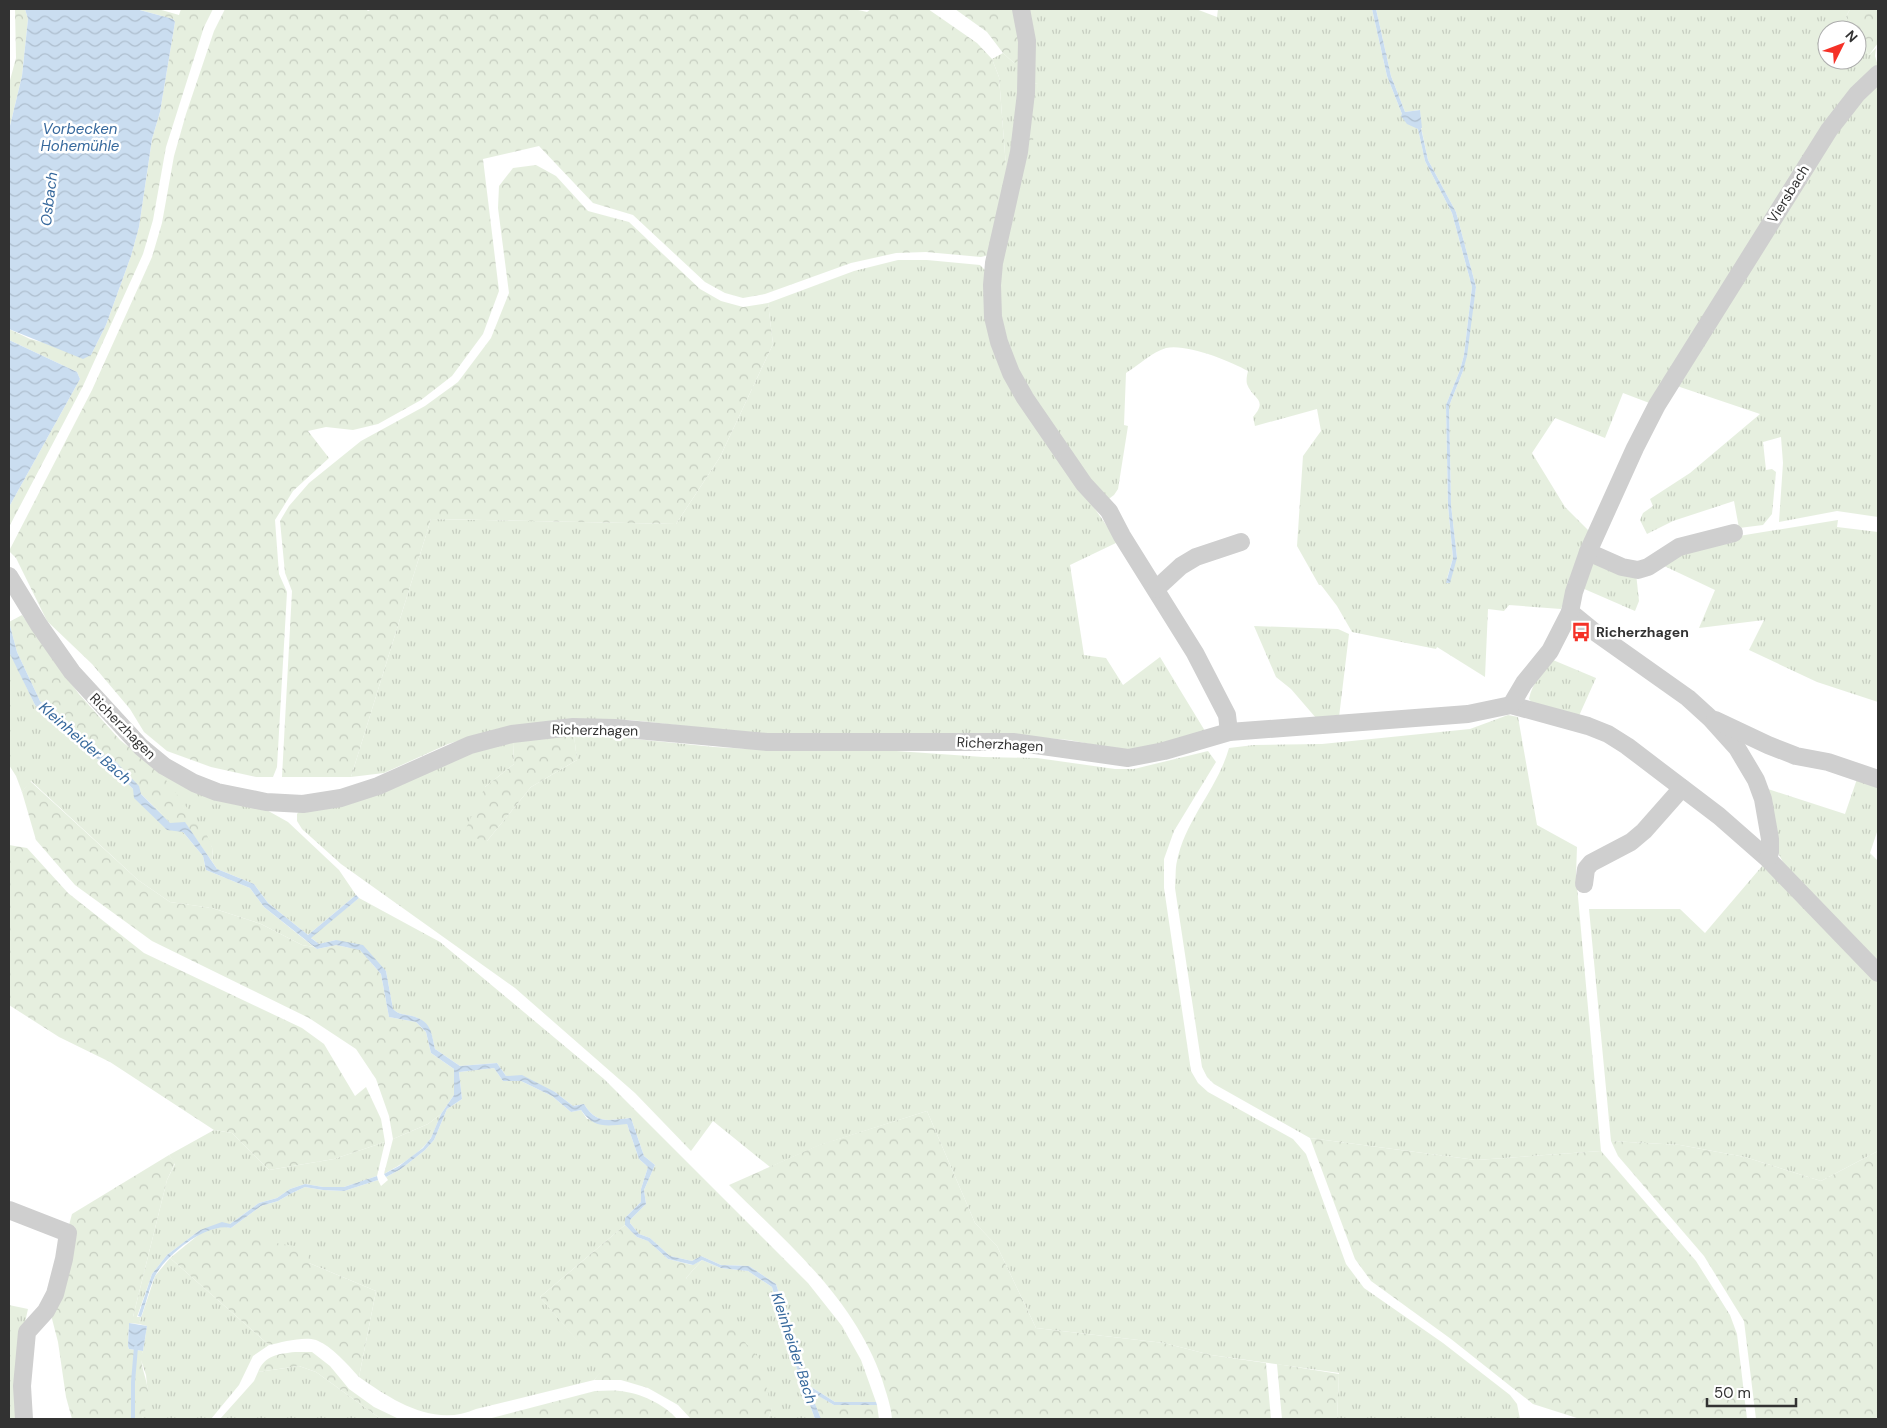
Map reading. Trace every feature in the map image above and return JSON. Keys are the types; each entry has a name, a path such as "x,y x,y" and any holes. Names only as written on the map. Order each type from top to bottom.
{"street":[{"path":"1021,9 1027,41 1026,93 1019,152 994,263 992,285 993,317 999,342 1025,398 1084,484 1108,511 1203,668 1227,715 1229,732"},
{"name":"Viersbach","path":"1588,552 1635,448 1669,384 1829,130 1857,94 1878,74"},
{"path":"1511,705 1524,683 1550,651 1570,612 1574,592 1588,552 1622,567 1638,570 1648,567 1679,547 1734,533"},
{"path":"1156,590 1181,566 1196,557 1241,542"},
{"name":"Richerzhagen","path":"9,576 43,631 72,672 141,747 169,770 194,783 222,793 266,802 303,804 341,798 378,786 470,745 512,734 573,727 615,728 759,741 1013,742 1128,758 1164,751 1229,732 1468,714 1511,705 1588,726 1608,734 1627,746 1719,816 1768,859 1878,973"},
{"path":"1570,612 1592,630 1679,691 1710,718 1737,748 1756,780 1763,799 1770,838 1768,859"},
{"path":"1710,718 1796,756 1828,762 1878,779"},
{"path":"1584,884 1586,869 1591,863 1630,842 1644,831 1682,788"},
{"path":"9,1210 68,1233 64,1259 54,1294 46,1311 27,1332 22,1386 24,1419"}],"green space":[{"path":"15,9 25,9 28,19 22,76 9,130 9,84 16,58"},
{"path":"136,9 158,9 179,15 181,9 213,9 204,27 166,147 153,220 143,254 83,386 9,527 9,507 80,379 77,372 9,340 9,329 30,339 91,355 106,325 131,256 139,227 152,139 160,112 175,22 173,19"},
{"path":"225,9 366,9 368,11 372,9 854,9 867,12 871,9 928,9 977,43 992,59 999,77 1006,167 1010,173 989,255 981,257 926,252 896,253 851,263 765,294 743,298 725,293 705,282 633,215 593,203 539,146 483,159 499,291 483,334 452,376 421,400 378,424 353,430 326,427 308,431 329,458 293,491 275,520 279,574 287,592 277,767 273,777 256,777 211,767 167,751 144,732 130,709 92,664 47,621 16,558 9,551 92,390 152,257 162,223 174,156 186,114 214,31"},
{"path":"955,9 1018,9 1020,61 1014,63 1003,53 987,32"},
{"path":"1026,9 1196,9 1217,17 1218,9 1372,9 1387,76 1402,114 1418,129 1425,161 1452,213 1472,287 1464,355 1446,405 1448,505 1453,558 1446,582 1457,558 1451,505 1449,406 1463,371 1476,287 1456,212 1428,160 1421,127 1420,110 1405,112 1391,76 1376,9 1850,9 1846,17 1848,20 1817,20 1817,70 1867,70 1867,52 1869,55 1876,48 1875,56 1878,66 1652,404 1623,393 1605,438 1555,418 1532,453 1565,507 1591,533 1561,609 1509,605 1504,611 1488,609 1485,677 1437,647 1436,649 1352,632 1337,606 1321,585 1319,585 1297,546 1303,456 1321,431 1317,409 1255,426 1253,417 1260,406 1258,399 1247,384 1248,371 1231,362 1196,350 1174,347 1161,350 1126,373 1124,425 1128,426 1118,489 1106,501 1022,381 1002,335 998,274 1038,84 1031,83"},
{"path":"1850,9 1878,9 1878,43 1869,55 1867,52 1867,20 1848,20 1846,17"},
{"path":"1003,53 1014,63 1022,59 1010,173 1006,167 999,77 992,59"},
{"path":"1031,83 1038,84 1036,130 1016,197"},
{"path":"1878,85 1878,517 1837,511 1779,522 1783,463 1781,437 1763,442 1766,470 1772,469 1776,472 1772,514 1763,525 1739,528 1734,501 1673,521 1647,534 1640,520 1643,513 1653,506 1650,499 1690,473 1760,414 1674,385 1791,201 1852,111"},
{"path":"536,165 556,176 588,211 629,222 700,289 721,301 743,307 768,303 773,344 720,457 676,524 431,519 351,777 282,777 292,591 285,573 280,521 289,506 309,483 361,441 425,406 458,382 491,338 509,293 498,208 499,186 513,168"},
{"path":"898,260 927,260 980,265 985,270 1020,401 1118,542 1070,565 1084,655 1106,658 1123,685 1160,657 1205,731 1147,748 1126,751 1069,740 987,733 747,733 631,720 578,719 497,729 448,744 384,773 351,777 431,519 676,524 720,457 773,344 768,303 854,271"},
{"path":"1838,520 1837,527 1878,532 1878,702 1817,682 1749,650 1764,620 1699,628 1715,590 1660,564 1674,555 1739,536"},
{"path":"1602,563 1636,573 1639,601 1635,611 1582,588 1591,564"},
{"path":"22,615 79,694 120,740 160,772 206,833 212,847 213,863 185,823 171,823 141,794 116,762 95,749 40,701 17,652 9,622"},
{"path":"1254,626 1338,629 1349,634 1339,717 1316,718 1291,689 1276,677"},
{"path":"9,650 35,705 90,755 111,767 133,789 183,832 203,856 206,870 250,888 264,907 314,947 302,945 261,924 212,908 170,902 138,880 31,781 22,792 16,776 9,765"},
{"path":"1553,660 1596,678 1578,718 1534,705 1529,699 1535,683"},
{"path":"1508,715 1518,717 1537,825 1577,847 1576,875 1601,1151 1476,1160 1310,1138 1214,1084 1207,1077 1202,1067 1175,888 1177,861 1181,846 1224,763 1229,748 1254,745 1322,744 1470,729"},
{"path":"574,735 769,750 882,750 983,757 1037,758 1115,769 1134,769 1208,751 1216,762 1174,831 1164,859 1164,888 1191,1071 1198,1083 1208,1092 1293,1139 1306,1154 1346,1264 1364,1288 1443,1343 1510,1395 1517,1404 1520,1419 1337,1419 1339,1373 1211,1355 1164,1343 1036,1328 997,1246 975,1223 927,1111 820,1145 770,1167 713,1121 691,1151 635,1093 515,988 341,864 302,829 297,821 297,814 301,809 474,751 513,742 514,764 485,787 487,841 531,787 577,760"},
{"path":"574,735 577,760 531,787 487,841 463,835 485,787 514,764 513,742"},
{"path":"160,772 263,808 288,822 339,870 356,895 308,935 268,903 254,884 217,869 213,863 212,847"},
{"path":"1857,779 1878,788 1878,829 1870,853 1878,861 1878,963 1788,871 1778,853 1765,788 1845,814"},
{"path":"30,781 138,880 170,902 212,908 261,924 302,945 317,949 336,945 360,950 381,974 389,1017 416,1022 426,1032 431,1053 454,1069 454,1095 441,1114 428,1124 393,1139 389,1116 376,1079 356,1049 309,1018 152,941 75,885 36,840 22,792"},
{"path":"9,845 27,848 68,893 144,953 302,1028 324,1044 355,1096 366,1087 381,1119 385,1142 334,1159 269,1170 232,1133 214,1130 110,1062 59,1037 9,1005"},
{"path":"1763,865 1878,979 1878,1151 1821,1181 1745,1157 1680,1145 1611,1141 1589,909 1680,909 1705,933"},
{"path":"359,898 440,942 604,1079 808,1283 842,1326 861,1360 876,1402 835,1402 808,1385 776,1284 749,1266 721,1265 701,1256 692,1261 670,1256 650,1238 639,1234 630,1223 630,1220 646,1204 644,1190 655,1165 644,1156 631,1118 604,1120 599,1118 589,1111 584,1104 573,1106 555,1092 506,1076 497,1063 460,1066 435,1049 428,1026 420,1019 399,1013 393,1009 386,971 336,940 319,944 310,937"},
{"path":"494,1068 503,1081 521,1081 552,1096 571,1112 581,1110 587,1119 627,1124 639,1159 648,1167 641,1189 641,1202 625,1218 625,1225 540,1297 603,1370 594,1380 460,1414 429,1413 399,1402 359,1377 376,1291 309,1263 202,1232 222,1226 231,1228 261,1206 278,1201 305,1187 344,1191 378,1180 381,1186 388,1180 386,1177 401,1169 425,1150 434,1140 447,1109 462,1099 459,1072"},
{"path":"927,1111 975,1223 997,1246 1036,1328 1164,1343 1211,1355 1266,1363 1271,1419 892,1419 882,1379 870,1350 837,1297 796,1251 729,1185 819,1145"},
{"path":"441,1114 432,1136 423,1148 384,1174 393,1139 428,1124"},
{"path":"214,1130 232,1133 269,1170 334,1159 385,1142 377,1176 344,1187 323,1187 305,1184 290,1189 277,1198 259,1203 230,1224 200,1230 167,1255 152,1274 137,1317 133,1317 167,1180 175,1164 169,1155"},
{"path":"1310,1138 1476,1160 1601,1151 1696,1261 1730,1315 1737,1334 1747,1419 1580,1419 1533,1404 1451,1339 1371,1281 1355,1259"},
{"path":"1611,1141 1680,1145 1745,1157 1821,1181 1878,1151 1878,1419 1756,1419 1744,1321 1704,1256 1618,1156"},
{"path":"169,1155 175,1163 167,1180 133,1317 141,1317 139,1324 129,1323 129,1349 143,1351 143,1370 148,1395 142,1419 72,1419 66,1397 58,1342 51,1315 68,1275 75,1227 69,1225 72,1214"},
{"path":"625,1225 637,1237 648,1241 668,1259 692,1265 702,1260 686,1278 759,1358 772,1409 768,1419 691,1419 678,1405 648,1388 621,1380 594,1380 602,1370 540,1297"},
{"path":"202,1232 308,1248 309,1263 376,1291 359,1377 333,1351 316,1340 299,1339 269,1345 170,1258"},
{"path":"170,1258 269,1345 253,1356 239,1385 211,1419 142,1419 148,1394 146,1375 140,1357 143,1351 147,1326 139,1324 155,1276"},
{"path":"702,1260 721,1268 748,1271 772,1287 792,1355 815,1419 768,1419 772,1409 686,1278"},
{"path":"9,1305 28,1309 16,1362 17,1419 9,1419"},
{"path":"295,1352 312,1352 330,1366 349,1389 374,1407 399,1419 381,1419 316,1372 299,1366 258,1372 264,1362 273,1356"},
{"path":"1277,1364 1339,1374 1337,1419 1282,1419"},
{"path":"299,1366 316,1372 381,1419 220,1419 254,1381 258,1372"},
{"path":"809,1390 834,1405 877,1405 879,1419 821,1419"},
{"path":"595,1391 628,1392 643,1397 659,1404 677,1419 488,1419"}],"water":[{"name":"Vorbecken Hohemühle","path":"25,9 136,9 173,19 175,22 160,112 152,139 139,227 131,256 106,325 91,355 83,359 9,329 9,130 22,76 28,19"},
{"path":"1372,9 1376,9 1391,76 1405,112 1420,110 1421,128 1428,160 1456,212 1476,287 1467,356 1449,406 1451,505 1457,558 1450,583 1446,583 1453,558 1448,505 1446,405 1464,355 1472,287 1452,213 1425,161 1418,129 1407,124 1401,116 1402,114 1387,76"},
{"path":"9,340 77,372 80,379 9,507"},
{"name":"Kleinheider Bach","path":"9,622 17,652 40,701 95,749 116,762 139,786 141,794 170,823 185,822 217,869 254,884 268,903 308,935 356,895 359,898 311,938 319,944 336,940 363,945 386,971 393,1009 425,1022 432,1036 435,1049 460,1066 497,1063 506,1076 522,1075 555,1092 573,1106 584,1104 594,1115 604,1120 631,1118 644,1156 655,1165 644,1190 646,1204 630,1220 630,1223 639,1234 650,1238 670,1256 692,1261 701,1256 721,1265 749,1266 776,1284 808,1385 835,1402 876,1402 877,1405 834,1405 810,1391 821,1419 815,1419 792,1355 772,1287 748,1271 721,1268 702,1260 693,1265 668,1259 648,1241 637,1237 625,1225 625,1218 641,1202 641,1189 648,1167 639,1159 627,1124 601,1125 596,1123 581,1110 571,1112 552,1096 521,1081 503,1081 494,1068 459,1072 462,1099 447,1109 434,1140 425,1150 401,1169 386,1177 384,1174 399,1166 423,1148 431,1138 441,1114 454,1095 454,1069 431,1053 426,1032 416,1022 389,1017 381,974 360,950 336,945 317,949 264,907 250,888 206,870 203,856 183,832 167,830 134,798 133,789 111,767 91,755 35,705 10,654"},
{"path":"377,1176 378,1180 344,1191 305,1187 278,1201 261,1206 231,1228 221,1227 199,1235 178,1250 160,1268 153,1281 141,1317 138,1316 152,1274 167,1255 200,1230 222,1222 230,1224 259,1203 277,1198 290,1189 305,1184 323,1187 344,1187"},
{"path":"129,1323 147,1326 143,1351 129,1349"}],"waterway":[{"path":"133,1419 133,1382 136,1347"}],"place":[{"name":"Richerzhagen","path":"1581,632"}],"water label":[{"name":"Osbach","path":"49,199"}]}
